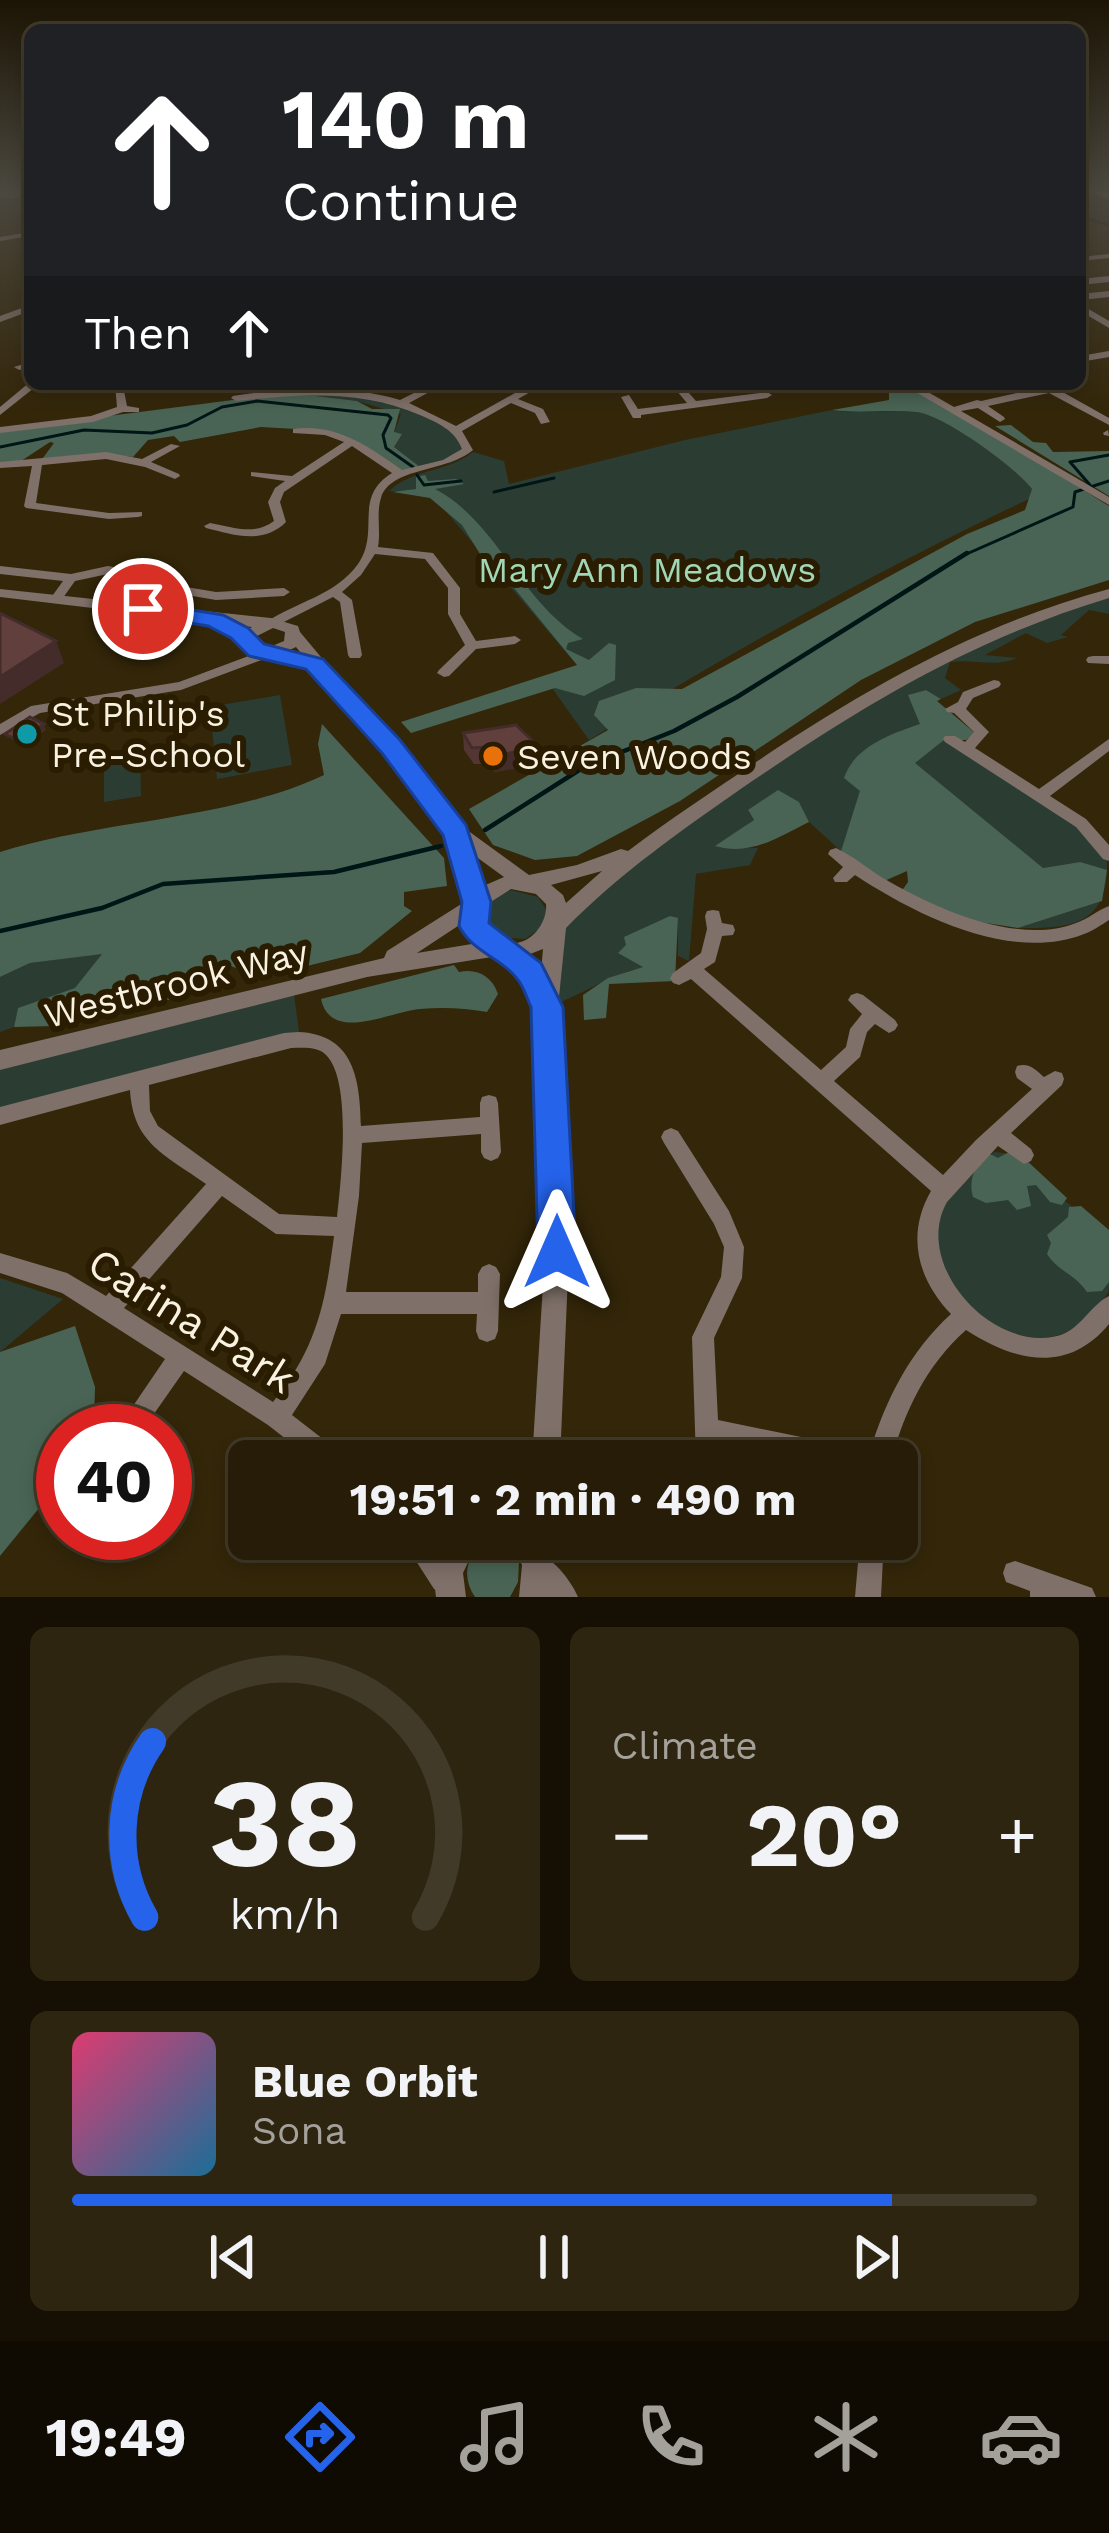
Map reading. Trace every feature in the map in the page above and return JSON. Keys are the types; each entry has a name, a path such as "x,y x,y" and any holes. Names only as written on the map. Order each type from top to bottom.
{"street":[{"path":"1086,358 1109,354"},
{"path":"1096,357 1109,366"},
{"path":"0,412 27,390"},
{"path":"0,430 128,410 118,390"},
{"path":"232,396 297,390"},
{"path":"217,674 254,629 327,595 352,577 372,550 378,492 401,474 452,464 464,454 468,444 458,430 402,403 349,390"},
{"path":"402,403 428,390"},
{"path":"458,430 528,390"},
{"path":"681,390 694,405"},
{"path":"626,398 638,414 772,398 775,390"},
{"path":"918,390 1107,500"},
{"path":"1013,390 1019,394"},
{"path":"954,410 1042,390"},
{"path":"1056,390 1109,422"},
{"path":"512,400 539,411 546,424"},
{"path":"977,403 1000,419"},
{"path":"295,432 320,431 352,441 401,474"},
{"path":"211,526 256,535 275,529 280,522 276,495 292,479 352,441"},
{"path":"146,460 179,447"},
{"path":"0,465 37,466 100,453 146,460 177,476"},
{"path":"37,466 30,506 109,516 139,513"},
{"path":"254,474 292,479"},
{"path":"372,550 434,551 454,588 454,614 472,646"},
{"path":"0,570 71,578 108,570 121,572 134,582 216,596 288,588"},
{"path":"56,598 71,578"},
{"path":"454,588 471,584"},
{"path":"0,593 214,620 284,624 391,746 456,832 556,903 547,1007 557,1232 548,1440"},
{"path":"502,948 529,948 646,845 921,664 1013,622 1109,593"},
{"path":"0,730 36,709 181,686 217,674 291,643 327,595"},
{"path":"327,595 346,601 354,650 371,643"},
{"path":"214,620 248,640 252,648 315,664"},
{"path":"438,672 472,646 511,645"},
{"path":"966,749 982,732 953,709 968,695 994,683"},
{"path":"950,739 1081,823 1109,855"},
{"path":"1040,796 1109,744"},
{"path":"456,832 475,904 474,926 537,980 547,1007"},
{"path":"475,904 497,886 580,872 646,845"},
{"path":"836,854 848,872 925,911 994,930 1064,932 1108,915"},
{"name":"Westbrook Way","path":"368,969 426,941 475,904"},
{"path":"718,925 713,952 686,974 944,1189"},
{"name":"Westbrook Way","path":"0,1060 368,969 502,948"},
{"path":"820,1082 854,1051 859,1029 882,1019 857,1000"},
{"path":"0,1116 284,1041 314,1040 342,1060 354,1135 333,1303 320,1350 276,1417"},
{"path":"1024,1072 1050,1084 944,1189 927,1222 928,1253 939,1282 966,1315 1004,1339 1039,1348 1071,1342 1106,1319"},
{"path":"139,1080 142,1112 151,1132 276,1224 344,1227"},
{"path":"489,1103 491,1152"},
{"path":"354,1135 490,1125"},
{"path":"999,1135 1024,1155"},
{"path":"671,1137 722,1218 734,1246 731,1278 703,1337 707,1440"},
{"path":"109,1310 220,1183"},
{"name":"Carina Park","path":"0,1263 68,1284 306,1440"},
{"path":"487,1331 489,1274"},
{"path":"333,1303 488,1303"},
{"path":"886,1440 901,1391 939,1337 966,1315"},
{"path":"147,1404 182,1356"},
{"path":"540,1440 549,1420"},
{"path":"707,1429 762,1440"},
{"path":"428,1560 450,1594"},
{"path":"450,1594 452,1560"},
{"path":"533,1560 534,1597"},
{"path":"540,1560 565,1597"},
{"path":"868,1597 871,1560"},
{"path":"1015,1573 1043,1590 1084,1597"}],"green space":[{"path":"317,390 363,394 457,430 464,455 451,463 420,467 394,447 401,433 394,433 401,414 357,401 248,396"},
{"path":"889,390 912,390 934,400 1109,506 1109,580 975,622 861,680 680,801 577,856 535,860 493,845 469,809 608,730 594,715 599,701 636,688 682,689 967,534 1025,510 1032,489 1023,479 944,422 916,412 832,410 889,400"},
{"path":"271,395 316,396 357,401 372,409 400,409 394,432 402,434 394,447 420,467 401,474 340,438 261,427 180,442 174,436 148,440 133,457 100,453 37,466 54,443 50,442 15,465 0,465 0,430"},
{"name":"Mary Ann Meadows","path":"832,410 928,415 1011,468 1032,489 1031,498 806,613 589,740 552,688 577,665 431,494 389,491 473,452 504,461 509,484"},
{"path":"1011,425 1033,442 1046,443 1053,452 1109,451 1109,496 995,426"},
{"path":"425,475 428,481 456,479 464,484 435,489 476,521 542,605 583,639 568,643 566,649 589,660 609,643 616,645 615,680 584,696 555,688 411,733 401,722 577,665 510,583 485,562 462,525 430,498 393,492 416,489 416,477"},
{"path":"1109,597 1109,614 1089,610 1061,635 1068,637 1047,643 1026,633 985,655 1017,658 950,662 945,678 961,690 941,699 926,690 909,695 921,724 861,791 841,851 809,822 799,802 748,811 754,820 718,846 758,848 750,865 696,874 689,961 678,956 678,919 619,953 645,967 547,1007 556,928 646,845 898,683 979,642"},
{"path":"926,690 975,733 966,740 944,740 915,763 1043,868 1080,862 1107,870 1102,901 1018,928 973,921 901,892 908,882 907,871 882,882 841,851 860,791 844,778 849,767 875,743 920,724 908,695"},
{"path":"280,695 292,765 217,779 210,707"},
{"path":"322,724 444,858 447,886 404,892 404,906 412,911 360,953 262,977 225,964 194,994 54,1026 14,1027 18,1008 75,988 102,954 30,963 0,977 0,852 207,811 287,790 324,775 318,744"},
{"path":"944,740 1073,822 1107,859 1101,899 1080,862 1043,868 914,763"},
{"path":"140,753 141,796 104,802 104,758"},
{"path":"778,790 799,802 809,822 752,847 715,846 754,820 748,810"},
{"path":"511,890 538,897 547,911 544,926 525,939 499,937 482,918 486,903"},
{"path":"1099,902 1084,919 1071,924 1018,928"},
{"path":"670,916 678,918 675,981 609,984 606,1018 584,1020 583,995 608,978 643,967 618,953 626,945 624,937"},
{"path":"103,953 76,988 18,1008 14,1027 0,1032 0,977 30,963"},
{"path":"454,965 459,972 478,972 492,982 498,994 487,1012 420,1009 349,1022 327,1012 321,999"},
{"path":"293,987 300,1039 0,1119 0,1066"},
{"path":"1011,1151 1067,1198 1062,1205 1050,1202 1036,1185 1027,1186 1031,1206 1017,1210 1008,1200 986,1203 973,1197 972,1179 983,1158 988,1153 998,1158"},
{"path":"994,1152 1013,1154 1049,1181 1050,1190 1109,1234 1108,1293 1066,1332 1038,1338 1009,1332 959,1294 943,1266 937,1236 943,1206"},
{"path":"1081,1206 1109,1230 1109,1282 1102,1291 1087,1292 1047,1254 1051,1243 1047,1235 1068,1217 1069,1207"},
{"path":"0,1278 63,1299 0,1352"},
{"path":"75,1326 95,1387 95,1404 36,1404 36,1512 0,1556 0,1352"},
{"path":"517,1560 518,1582 510,1597 475,1597 468,1583 469,1561"}],"building":[{"path":"0,613 56,641 0,677"},
{"path":"30,717 44,724 19,741 5,734"},
{"path":"516,725 539,747 495,756 488,747 472,748 463,733"}],"waterway":[{"path":"0,447 84,430 152,433 187,425 222,407 257,401 388,415 391,418 383,435 386,448 413,467"},
{"path":"1090,485 1070,462 1109,455"},
{"path":"417,475 424,485 461,481"},
{"path":"494,492 554,478"},
{"path":"963,556 1073,507 1075,492 1109,481"},
{"path":"963,556 967,553"},
{"path":"485,830 584,767 674,731 737,697 963,556"},
{"path":"0,931 102,908 163,884 334,872 441,846"}],"place":[{"name":"St Philip's Pre-School","path":"27,734"},
{"name":"Seven Woods","path":"493,756"}],"route":[{"path":"143,609 214,620 240,633 257,650 284,652 315,664 391,746 456,832 470,867 476,902 474,926 488,943 524,964 537,980 547,1007 557,1252"}]}
